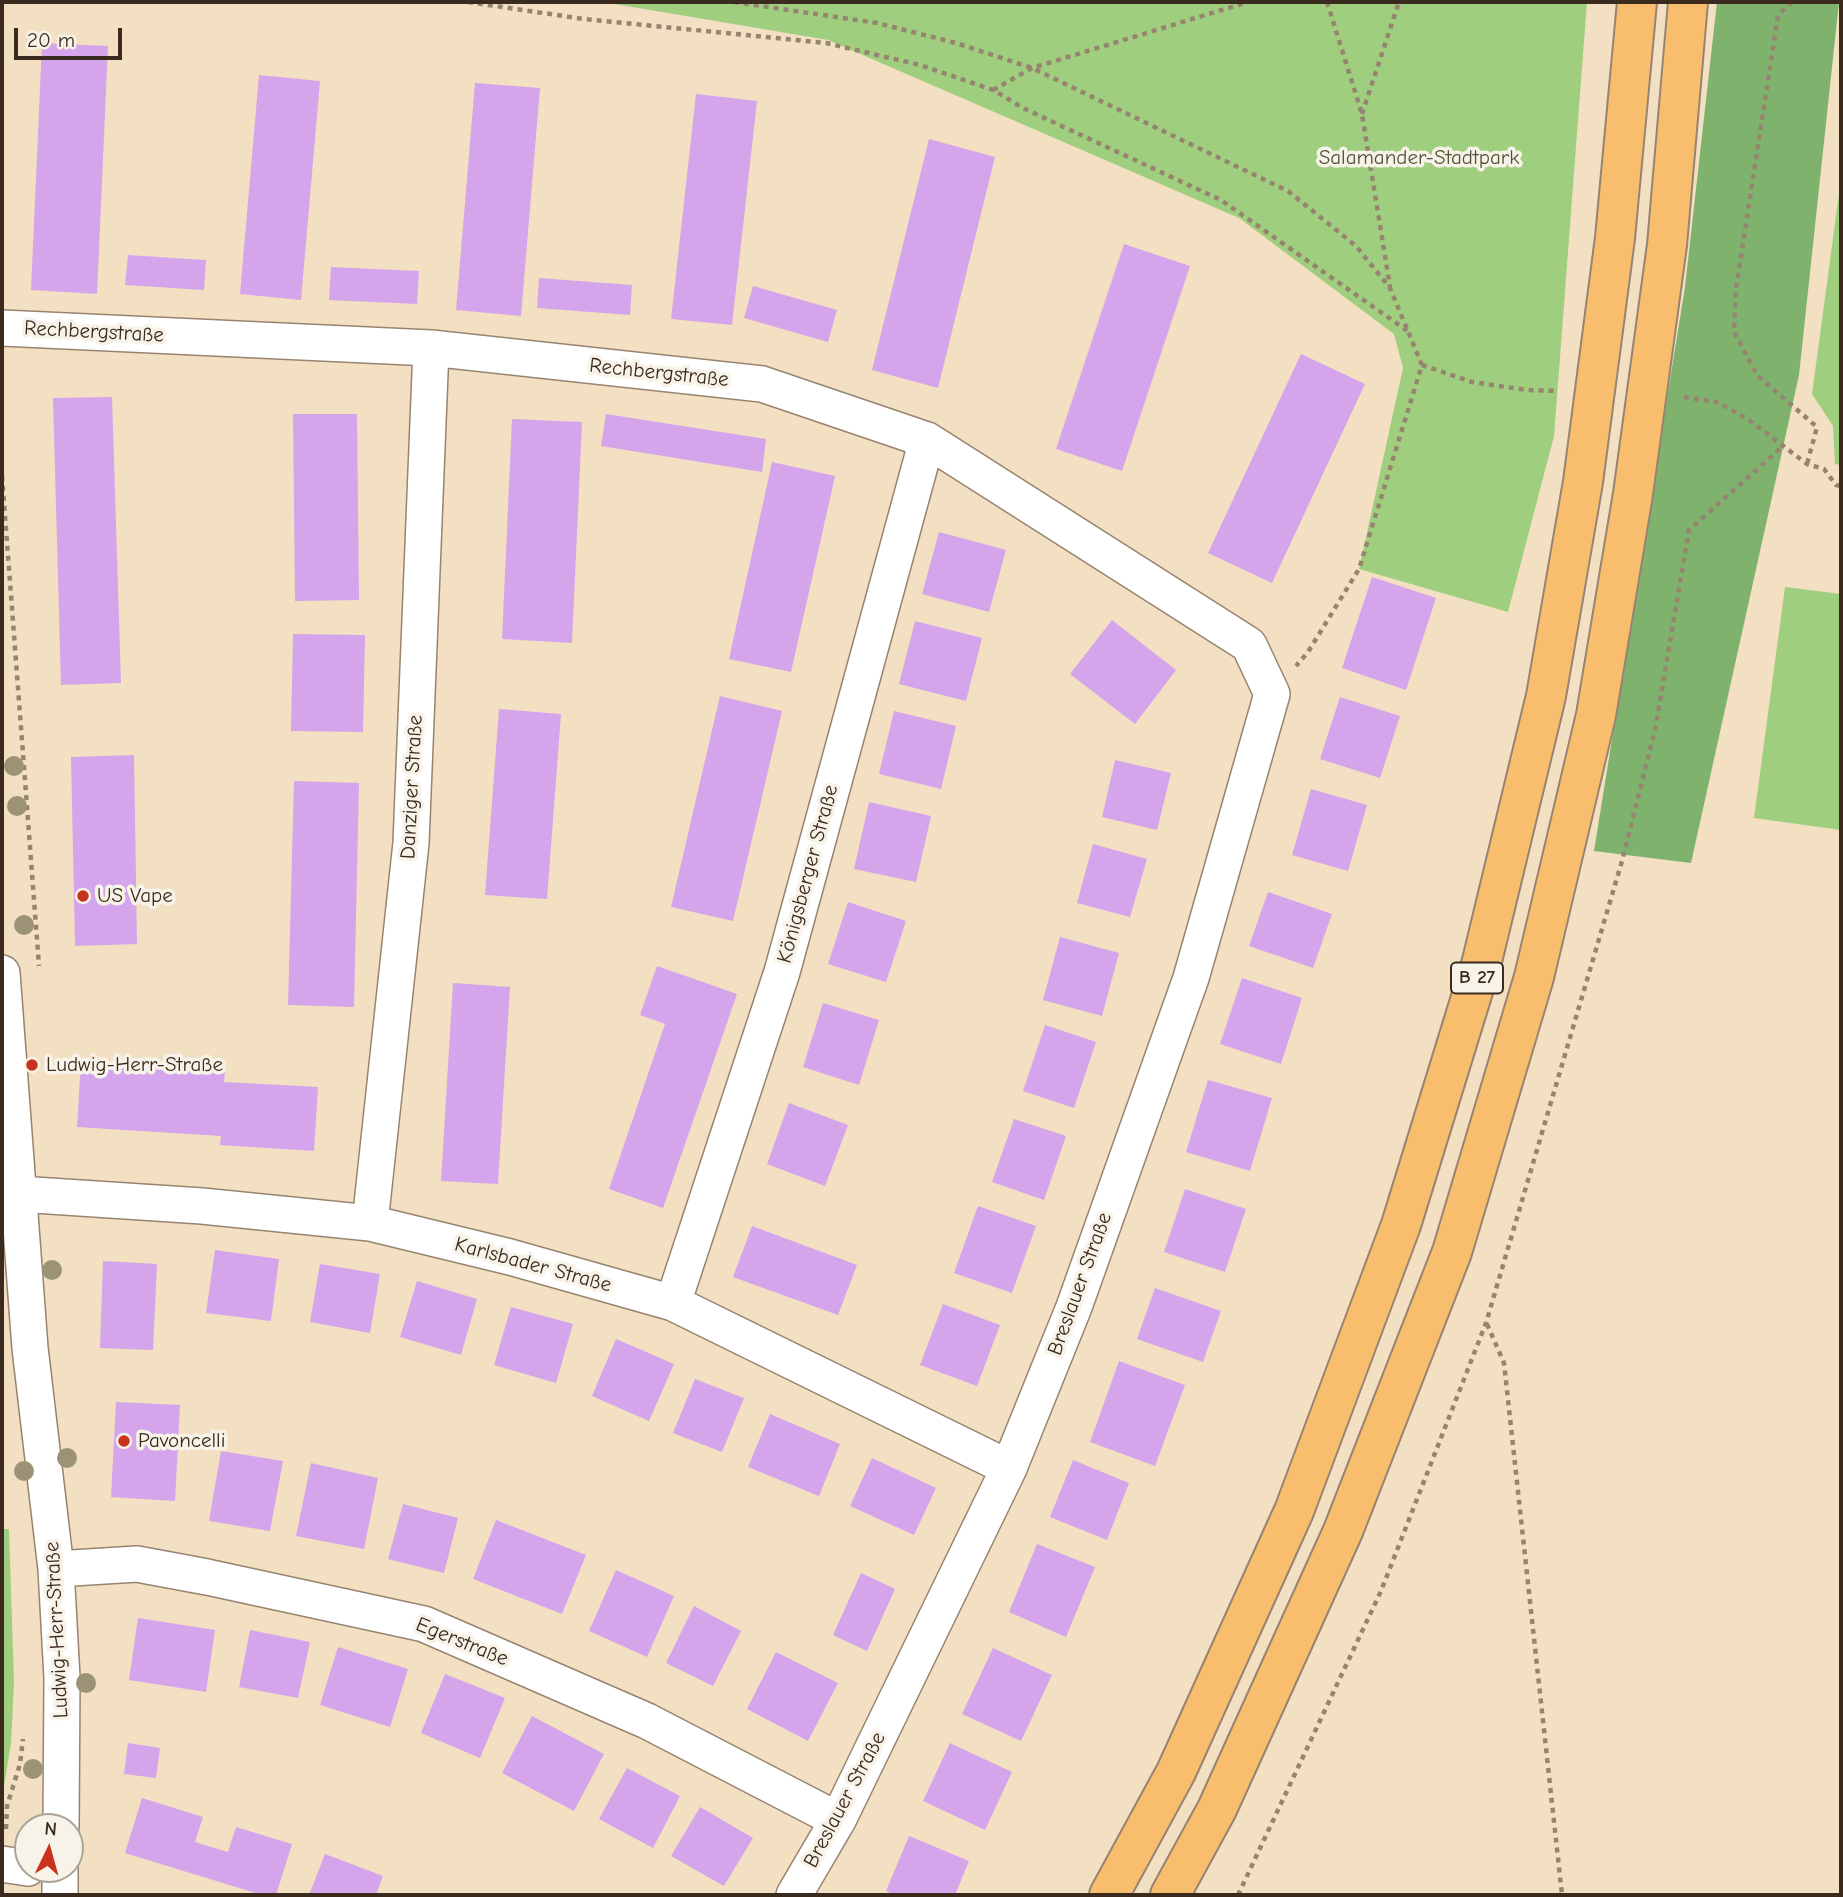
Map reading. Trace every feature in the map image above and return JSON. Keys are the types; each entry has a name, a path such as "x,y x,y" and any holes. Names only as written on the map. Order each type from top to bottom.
{"highway":[{"name":"B 27","path":"1109,1895 1176,1772 1294,1511 1401,1225 1480,965 1546,696 1583,482 1615,238 1637,2"},
{"name":"B 27","path":"1170,1895 1217,1809 1343,1531 1452,1252 1534,977 1596,715 1633,494 1667,245 1688,2"}],"street":[{"name":"Rechbergstraße","path":"2,328 431,348 762,384 927,440 1249,645 1272,694"},
{"name":"Danziger Straße","path":"370,1223 411,843 431,348"},
{"name":"Königsberger Straße","path":"673,1303 782,972 927,440"},
{"name":"Breslauer Straße","path":"793,1895 838,1820 1009,1468 1074,1307 1191,978 1272,694"},
{"name":"Ludwig-Herr-Straße","path":"2,973 19,1194 16,1348 56,1569 62,1678 61,1813"},
{"name":"Karlsbader Straße","path":"19,1194 202,1206 370,1223 510,1257 673,1303 1009,1468"},
{"name":"Egerstraße","path":"56,1569 137,1564 424,1624 648,1721 838,1820"}],"path":[{"path":"468,2 584,19 826,43 920,65 993,90 1026,109 1222,200 1410,333"},
{"path":"737,2 877,23 956,43 1032,68 1288,191 1356,246 1390,288"},
{"path":"993,90 1032,68 1248,2"},
{"path":"1272,694 1308,652 1359,569 1422,365 1390,288 1362,114 1327,2"},
{"path":"1362,114 1399,2"},
{"path":"1792,2 1777,15 1736,289 1734,332 1757,375 1818,427 1807,464"},
{"path":"1422,365 1472,382 1527,390 1561,391"},
{"path":"1679,397 1717,402 1749,420 1807,464 1824,470 1836,485 1841,486"},
{"path":"1238,1895 1381,1591 1486,1323 1622,861 1656,730 1689,530 1782,447"},
{"path":"1486,1323 1504,1363 1562,1895"},
{"path":"14,1862 5,1824 7,1806 20,1765 24,1727"}],"green space":[{"name":"Salamander-Stadtpark","path":"603,2 1587,2 1554,436 1508,612 1359,569 1403,368 1394,334 1239,218 828,40"},
{"path":"1717,2 1839,2 1799,375 1691,863 1594,851 1685,287"},
{"path":"1841,179 1841,465 1835,464 1833,426 1812,394"},
{"path":"1785,587 1841,594 1841,830 1754,818"},
{"path":"2,1529 9,1529 14,1683 11,1743 2,1799"}],"building":[{"path":"42,43 108,46 97,294 31,290"},
{"path":"259,75 320,81 301,300 240,294"},
{"path":"475,83 540,88 521,316 456,310"},
{"path":"696,94 757,101 732,325 671,319"},
{"path":"929,139 995,157 938,388 872,370"},
{"path":"1124,244 1190,266 1122,471 1056,449"},
{"path":"128,255 206,260 204,290 125,285"},
{"path":"331,267 419,271 417,304 329,300"},
{"path":"539,278 632,285 630,315 537,308"},
{"path":"753,286 837,310 828,342 744,318"},
{"path":"1301,354 1365,384 1272,583 1208,553"},
{"path":"112,397 121,683 61,685 53,398"},
{"path":"293,414 357,414 359,600 295,601"},
{"path":"606,414 766,439 762,472 601,446"},
{"path":"512,419 582,422 572,643 502,639"},
{"path":"772,462 835,476 791,672 729,659"},
{"path":"939,532 1006,550 989,612 922,594"},
{"path":"1372,577 1436,598 1406,690 1342,668"},
{"path":"1112,620 1176,670 1135,724 1070,674"},
{"path":"915,621 982,638 966,701 899,684"},
{"path":"293,634 365,635 363,732 291,731"},
{"path":"720,696 782,711 733,921 671,907"},
{"path":"1340,697 1400,716 1380,778 1320,759"},
{"path":"499,709 561,714 547,899 485,895"},
{"path":"894,711 956,726 941,789 879,774"},
{"path":"134,755 137,944 75,946 71,757"},
{"path":"1115,760 1171,773 1157,830 1102,817"},
{"path":"294,781 359,783 354,1007 288,1005"},
{"path":"1311,789 1367,805 1348,871 1292,855"},
{"path":"869,802 931,816 916,882 854,869"},
{"path":"1093,844 1147,859 1130,917 1077,903"},
{"path":"1268,892 1332,914 1313,968 1249,946"},
{"path":"848,902 906,921 886,982 828,964"},
{"path":"1060,937 1119,953 1102,1016 1043,1000"},
{"path":"657,966 737,994 663,1208 609,1189 665,1024 640,1015"},
{"path":"1242,978 1302,998 1281,1064 1220,1044"},
{"path":"453,983 510,987 498,1184 441,1181"},
{"path":"823,1003 879,1020 859,1085 803,1067"},
{"path":"1045,1025 1096,1042 1074,1108 1023,1091"},
{"path":"81,1062 225,1071 224,1082 318,1087 314,1151 220,1145 221,1136 77,1127"},
{"path":"1208,1080 1272,1098 1250,1171 1186,1152"},
{"path":"789,1103 848,1125 825,1186 767,1164"},
{"path":"1014,1119 1066,1136 1044,1200 992,1182"},
{"path":"1185,1189 1246,1209 1225,1272 1164,1252"},
{"path":"978,1206 1036,1226 1012,1293 954,1273"},
{"path":"752,1226 857,1265 838,1315 733,1277"},
{"path":"215,1250 279,1259 271,1321 206,1313"},
{"path":"103,1261 157,1264 153,1350 100,1348"},
{"path":"320,1264 380,1274 370,1333 310,1322"},
{"path":"417,1281 477,1299 461,1355 400,1337"},
{"path":"1155,1288 1221,1311 1203,1362 1137,1339"},
{"path":"943,1304 1000,1325 977,1386 920,1365"},
{"path":"511,1307 573,1324 556,1383 494,1365"},
{"path":"616,1339 674,1364 649,1421 592,1396"},
{"path":"1119,1361 1185,1385 1155,1466 1090,1442"},
{"path":"695,1379 744,1398 722,1452 673,1433"},
{"path":"116,1402 180,1405 175,1501 111,1497"},
{"path":"770,1414 840,1444 819,1496 748,1467"},
{"path":"221,1451 283,1461 270,1531 209,1521"},
{"path":"872,1458 936,1488 914,1535 850,1506"},
{"path":"1073,1460 1129,1483 1107,1540 1050,1517"},
{"path":"311,1463 378,1478 364,1549 296,1536"},
{"path":"403,1504 458,1518 444,1573 388,1559"},
{"path":"496,1520 586,1555 562,1614 473,1579"},
{"path":"1037,1544 1095,1567 1066,1637 1009,1612"},
{"path":"616,1570 674,1596 647,1657 589,1631"},
{"path":"861,1573 895,1589 867,1651 833,1635"},
{"path":"694,1606 741,1631 713,1686 666,1663"},
{"path":"138,1618 215,1630 206,1692 129,1680"},
{"path":"250,1630 310,1642 298,1698 239,1687"},
{"path":"338,1647 408,1669 390,1727 320,1705"},
{"path":"993,1648 1052,1675 1021,1741 962,1714"},
{"path":"776,1652 838,1683 808,1741 747,1709"},
{"path":"445,1674 505,1698 480,1758 421,1733"},
{"path":"532,1716 604,1754 574,1811 502,1773"},
{"path":"128,1743 160,1748 156,1778 124,1774"},
{"path":"950,1743 1012,1772 985,1830 923,1801"},
{"path":"627,1768 680,1796 653,1848 599,1819"},
{"path":"142,1798 203,1817 195,1842 228,1852 236,1827 292,1844 276,1895 262,1895 125,1853"},
{"path":"700,1807 753,1838 724,1886 671,1856"},
{"path":"909,1836 969,1861 955,1895 896,1895 886,1891"},
{"path":"325,1854 383,1876 376,1895 309,1895"}],"place":[{"name":"US Vape","path":"83,896"},
{"name":"Ludwig-Herr-Straße","path":"32,1065"},
{"name":"Pavoncelli","path":"124,1441"}]}
